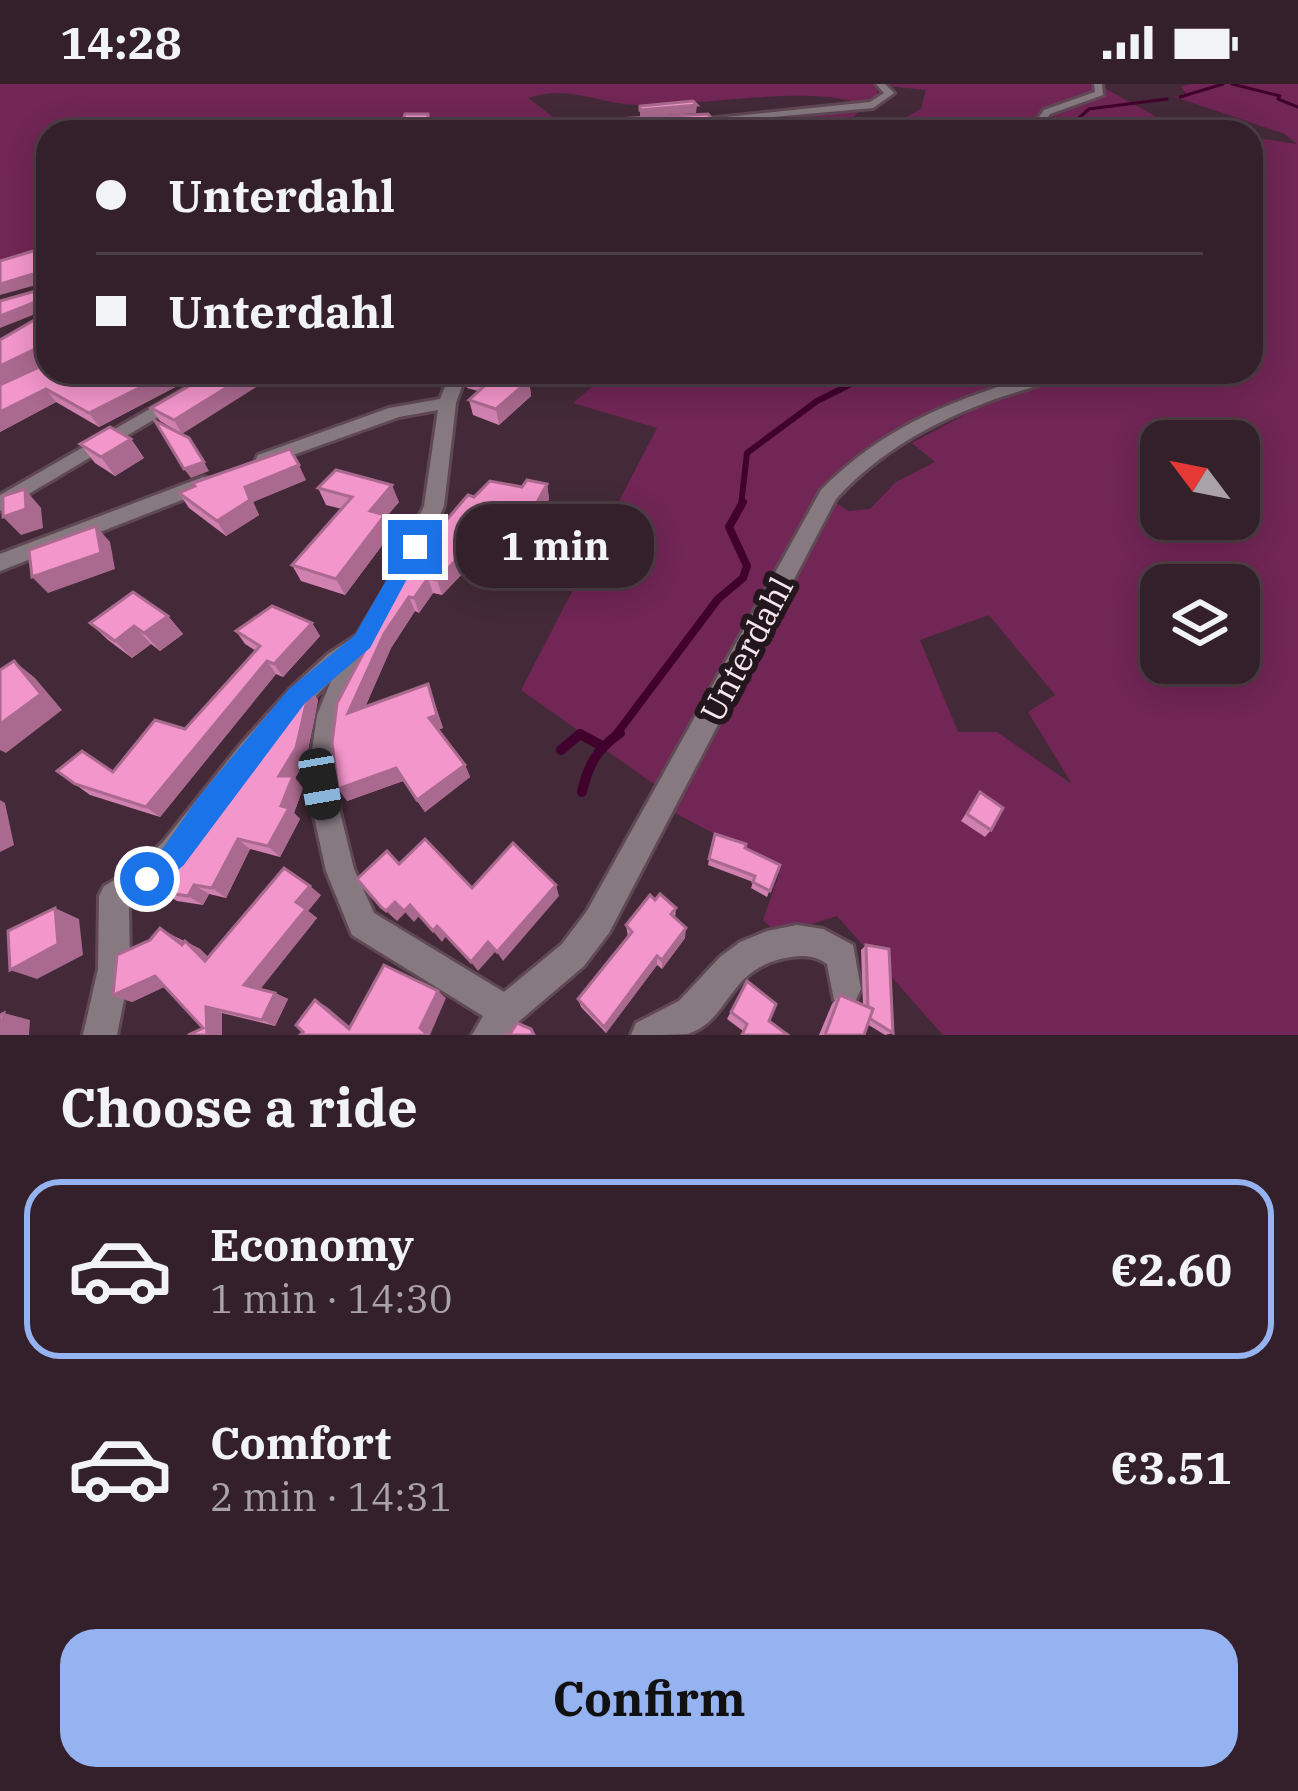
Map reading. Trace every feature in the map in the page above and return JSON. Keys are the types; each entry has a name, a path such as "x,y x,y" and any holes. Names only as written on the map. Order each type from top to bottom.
{"street":[{"path":"709,120 873,105 890,93 880,84"},
{"path":"1041,120 1047,112 1093,97 1102,89 1098,84"},
{"path":"0,504 205,384"},
{"name":"Unterdahl","path":"454,384 447,403 434,506 396,588 362,641 329,715 320,784 349,896 363,924 498,1023 544,984 598,922 828,495 854,463 890,436 933,416 1024,384"},
{"path":"248,466 395,412 447,403"},
{"path":"0,563 227,474"},
{"name":"Unterdahl","path":"100,1035 114,968 114,896 137,887 173,857 206,808 297,696 362,641"},
{"path":"648,1035 690,1014 731,965 760,946 805,939 825,942 842,956 845,989"}],"shaded area":[{"path":"0,84 1097,84 1163,120 901,120 921,109 926,90 878,85 877,97 860,104 812,96 661,105 556,93 528,98 557,120 36,120 36,254 0,265"},
{"path":"1191,84 1298,84 1298,1035 943,1035 837,916 778,934 763,920 780,872 776,876 753,854 673,812 747,670 661,789 521,690 657,428 573,403 595,384 1263,384 1263,139 1297,144 1263,127 1263,120 1243,120 1175,97 1186,94 1181,86","holes":["984,398 988,402 912,443 935,462 896,482 870,509 849,511 825,497 854,463","989,615 1055,695 1028,712 1072,784 997,732 958,732 920,640"]},
{"path":"861,108 852,120 772,120 774,116"}],"building":[{"path":"693,101 697,105 640,110 640,106"},
{"path":"405,114 428,114 429,120 403,120"},
{"path":"708,114 713,120 596,120"},
{"path":"36,250 36,273 0,284 0,261"},
{"path":"36,291 36,302 0,316 0,301"},
{"path":"36,319 36,348 0,366 0,340"},
{"path":"36,369 36,384 147,384 89,413 46,389 0,412 0,385"},
{"path":"192,384 232,384 174,420 151,408"},
{"path":"487,384 524,384 496,409 469,400"},
{"path":"155,421 189,438 204,462 184,469"},
{"path":"110,427 131,439 101,457 80,444"},
{"path":"290,449 299,465 245,487 250,500 217,521 179,493 195,486 193,483"},
{"path":"336,470 392,485 370,511 385,515 336,579 292,565 352,497 318,488"},
{"path":"527,480 547,484 529,517 504,517 465,560 458,558 437,580 428,578 414,598 409,597 384,634 348,713 428,684 437,715 429,718 465,765 417,800 396,768 338,789 332,743 337,703 413,559 468,495 474,497 490,481 522,487"},
{"path":"25,489 26,509 3,517 3,496"},
{"path":"96,526 101,553 32,577 29,550"},
{"path":"133,592 168,616 144,633 134,626 115,641 90,623"},
{"path":"272,606 312,623 274,664 267,661 146,807 75,784 57,771 82,751 113,772 155,720 185,729 260,646 236,631"},
{"path":"14,661 41,694 0,724 0,670"},
{"path":"310,687 296,748 279,776 293,776 281,806 289,808 268,846 238,839 212,888 194,885 188,896 162,892 216,799 238,775 233,775 255,747 264,750 295,707 291,706"},
{"path":"980,792 1003,808 991,830 967,814"},
{"path":"715,834 746,844 745,848 780,865 770,891 753,882 755,876 709,859"},
{"path":"425,839 472,888 513,843 556,885 497,952 488,942 471,962 410,905 404,911 395,902 386,911 357,879 387,851 399,864"},
{"path":"284,868 310,886 296,902 306,909 244,985 275,993 262,1020 206,1007 207,1035 188,1035 203,1028 155,976 113,995 117,955 150,940 160,928 182,945 185,941 205,961"},
{"path":"660,894 676,908 671,914 686,928 662,960 657,956 604,1027 578,999 632,932 626,925 650,895 655,900"},
{"path":"55,908 58,944 10,970 8,931"},
{"path":"866,945 889,949 893,1033 869,1018 873,1009 868,1007"},
{"path":"384,965 438,991 420,1028 428,1035 300,1035 303,1032 296,1025 315,1000 349,1029"},
{"path":"747,981 776,1004 769,1021 788,1035 742,1035 747,1024 731,1012"},
{"path":"840,995 873,1009 864,1035 825,1035"},
{"path":"517,1023 534,1035 503,1035 510,1034"}],"waterway":[{"path":"1180,97 1223,84"},
{"path":"1232,84 1280,96 1278,99 1298,107"},
{"path":"1076,120 1089,109 1167,99"},
{"path":"741,505 747,453 817,401 851,384"},
{"path":"615,736 718,599 743,578 747,566 729,527 743,502"},
{"path":"582,792 595,758 620,733"},
{"path":"561,750 580,734 584,736"},
{"path":"578,736 584,736"},
{"path":"584,736 602,746"}],"route":[{"path":"147,879 173,857 206,808 297,696 362,641 415,547"}]}
